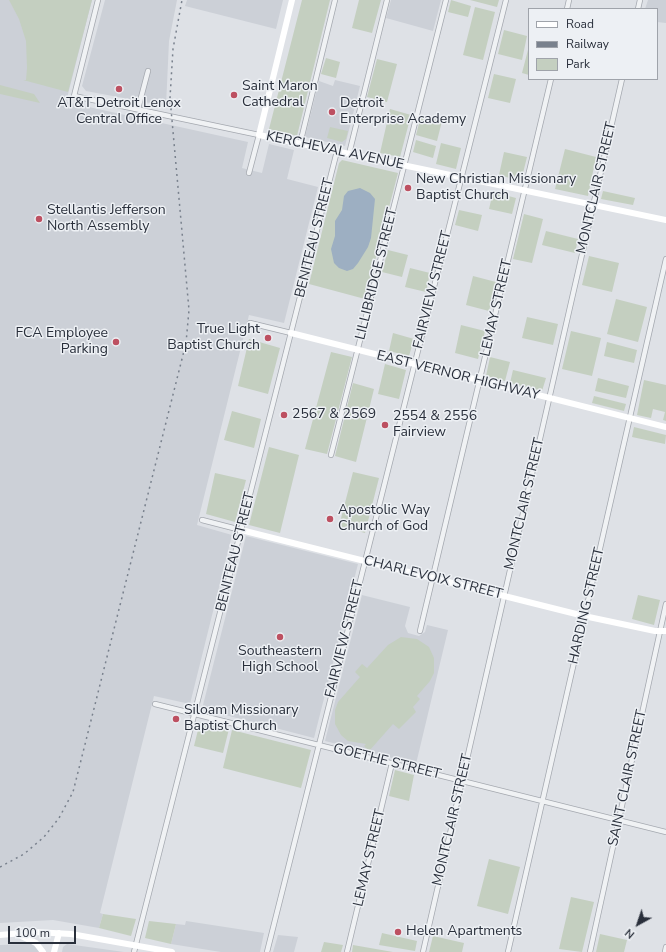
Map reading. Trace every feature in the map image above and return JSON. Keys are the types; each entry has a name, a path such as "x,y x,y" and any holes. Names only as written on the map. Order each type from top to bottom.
{"street":[{"name":"KERCHEVAL AVENUE","path":"98,0 74,96 666,220"},
{"path":"249,173 292,0"},
{"path":"300,144 335,0"},
{"path":"348,154 387,0"},
{"name":"LILLIBRIDGE STREET","path":"331,455 446,0"},
{"name":"FAIRVIEW STREET","path":"267,952 506,0"},
{"path":"138,109 148,71"},
{"name":"LEMAY STREET","path":"420,631 551,80"},
{"name":"MONTCLAIR STREET","path":"423,952 622,80"},
{"name":"BENITEAU STREET","path":"135,949 337,151"},
{"name":"HARDING STREET","path":"508,952 666,259"},
{"name":"EAST VERNOR HIGHWAY","path":"250,323 666,427"},
{"name":"CHARLEVOIX STREET","path":"202,520 584,616 663,631"},
{"name":"SAINT CLAIR STREET","path":"590,952 663,631 666,604"},
{"name":"GOETHE STREET","path":"155,704 666,832"},
{"name":"LEMAY STREET","path":"347,952 392,763"},
{"path":"0,935 35,932 58,933 135,949 172,952"},
{"path":"16,933 36,943 44,952"},
{"path":"54,952 58,933"},
{"path":"665,952 666,947"}],"shaded area":[{"path":"0,0 92,0 66,102 248,142 242,168 262,173 269,144 294,150 287,179 318,187 284,323 249,315 197,525 232,535 190,704 154,696 100,913 103,914 99,928 53,920 0,923"},
{"path":"105,0 177,0 169,41 166,106 86,91 82,86"},
{"path":"187,0 283,0 276,29 185,6"},
{"path":"391,0 441,0 433,31 386,18"},
{"path":"648,0 666,0 666,23 658,22 658,8 645,8"},
{"name":"Detroit Enterprise Academy","path":"335,80 360,86 345,146 305,137 319,81 333,86"},
{"name":"Southeastern High School","path":"246,536 358,564 314,738 202,709"},
{"name":"Southeastern High School","path":"362,595 410,607 405,626 408,633 419,636 425,632 427,625 448,630 416,764 325,741"},
{"path":"186,921 264,933 260,952 221,952 171,944 176,924 185,925"},
{"path":"278,935 298,937 294,952 273,952"},
{"path":"32,944 41,952 0,952 0,945"},
{"path":"67,944 124,952 62,952 63,947"}],"green space":[{"path":"9,0 92,0 68,92 23,80 26,80 27,68 26,41 19,19"},
{"path":"302,0 330,0 297,136 269,129"},
{"path":"359,0 381,0 372,33 352,28"},
{"path":"451,0 471,6 468,17 448,12"},
{"path":"470,0 499,0 497,7"},
{"path":"475,7 495,12 483,60 463,55"},
{"path":"504,30 527,36 522,60 498,54"},
{"path":"528,50 528,75 522,73"},
{"path":"326,58 340,62 336,78 321,74"},
{"path":"377,59 397,64 387,102 367,97"},
{"path":"494,74 516,79 510,103 488,98"},
{"path":"0,85 34,94 40,103 0,94"},
{"path":"390,109 411,115 400,157 380,153"},
{"path":"421,116 442,121 437,141 416,135"},
{"path":"330,127 348,131 346,139 342,142 327,138"},
{"path":"416,140 436,146 433,158 413,152"},
{"path":"441,143 461,148 456,169 436,164"},
{"path":"565,149 596,157 588,196 555,189"},
{"path":"504,152 527,157 521,181 499,175"},
{"path":"342,160 398,173 365,299 309,284 339,163"},
{"path":"603,191 635,198 633,205 601,199"},
{"path":"493,192 516,198 512,214 489,209"},
{"path":"459,210 482,215 478,231 455,225"},
{"path":"524,214 543,219 532,263 513,259"},
{"path":"546,231 578,239 575,253 542,245"},
{"path":"388,250 408,255 402,277 382,272"},
{"path":"589,256 619,263 612,292 582,285"},
{"path":"410,268 430,273 426,292 405,287"},
{"path":"473,276 496,282 489,311 466,305"},
{"path":"616,299 647,307 638,342 607,334"},
{"path":"527,317 558,324 553,345 522,338"},
{"path":"461,325 485,331 478,359 455,353"},
{"path":"571,331 601,338 592,376 562,369"},
{"path":"393,333 414,339 409,356 389,351"},
{"path":"249,339 280,348 268,394 238,386"},
{"path":"607,342 637,350 634,363 604,356"},
{"path":"331,352 352,357 327,454 305,449"},
{"path":"490,357 510,362 505,381 486,376"},
{"path":"385,364 406,370 399,399 378,394"},
{"path":"513,370 546,378 542,391 510,383"},
{"path":"598,378 629,386 626,398 595,391"},
{"path":"644,380 666,385 666,421 663,420 665,412 653,409 651,418 637,415"},
{"path":"353,383 374,389 356,462 335,456"},
{"path":"594,396 626,404 624,411 592,403"},
{"path":"232,411 261,419 254,448 224,440"},
{"path":"634,427 666,435 665,444 632,437"},
{"path":"269,447 299,455 280,533 249,525"},
{"path":"353,472 379,478 365,533 339,526"},
{"path":"215,473 246,480 235,522 206,514"},
{"path":"638,595 660,600 654,625 632,619"},
{"path":"401,637 417,639 429,647 434,658 434,673 430,681 417,696 420,699 413,707 416,712 399,729 393,724 369,751 364,746 366,744 348,741 341,735 335,724 335,710 338,702 360,677 355,672 362,664 367,668 388,645"},
{"path":"200,722 229,729 223,753 194,746"},
{"path":"232,730 311,750 301,788 223,768"},
{"path":"395,770 414,775 409,801 389,796"},
{"path":"489,859 520,867 508,914 477,906"},
{"path":"571,897 594,902 582,952 559,949"},
{"path":"103,914 136,919 131,936 99,928"},
{"path":"149,921 176,924 171,944 145,938"},
{"path":"382,933 417,941 415,951 379,945"},
{"path":"600,934 627,940 624,952 596,952"},
{"path":"433,936 464,943 462,952 429,952"},
{"path":"324,942 343,945 341,952 321,952"},
{"path":"353,945 393,952 352,952"}],"water":[{"path":"360,188 370,193 375,199 371,238 368,247 358,263 353,269 347,271 339,268 334,263 331,249 335,236 335,221 342,210 344,196 348,191"}],"railway":[{"path":"0,867 24,854 44,837 59,818 73,792 186,343 189,310 170,98 173,49 182,0"}],"place":[{"name":"AT&T Detroit Lenox Central Office","path":"119,89"},
{"name":"Saint Maron Cathedral","path":"234,95"},
{"name":"Detroit Enterprise Academy","path":"332,112"},
{"name":"New Christian Missionary Baptist Church","path":"408,188"},
{"name":"Stellantis Jefferson North Assembly","path":"39,219"},
{"name":"True Light Baptist Church","path":"268,338"},
{"name":"FCA Employee Parking","path":"116,342"},
{"name":"2567 & 2569","path":"284,415"},
{"name":"2554 & 2556 Fairview","path":"385,425"},
{"name":"Apostolic Way Church of God","path":"330,519"},
{"name":"Southeastern High School","path":"280,637"},
{"name":"Siloam Missionary Baptist Church","path":"176,719"},
{"name":"Helen Apartments","path":"398,932"}]}
